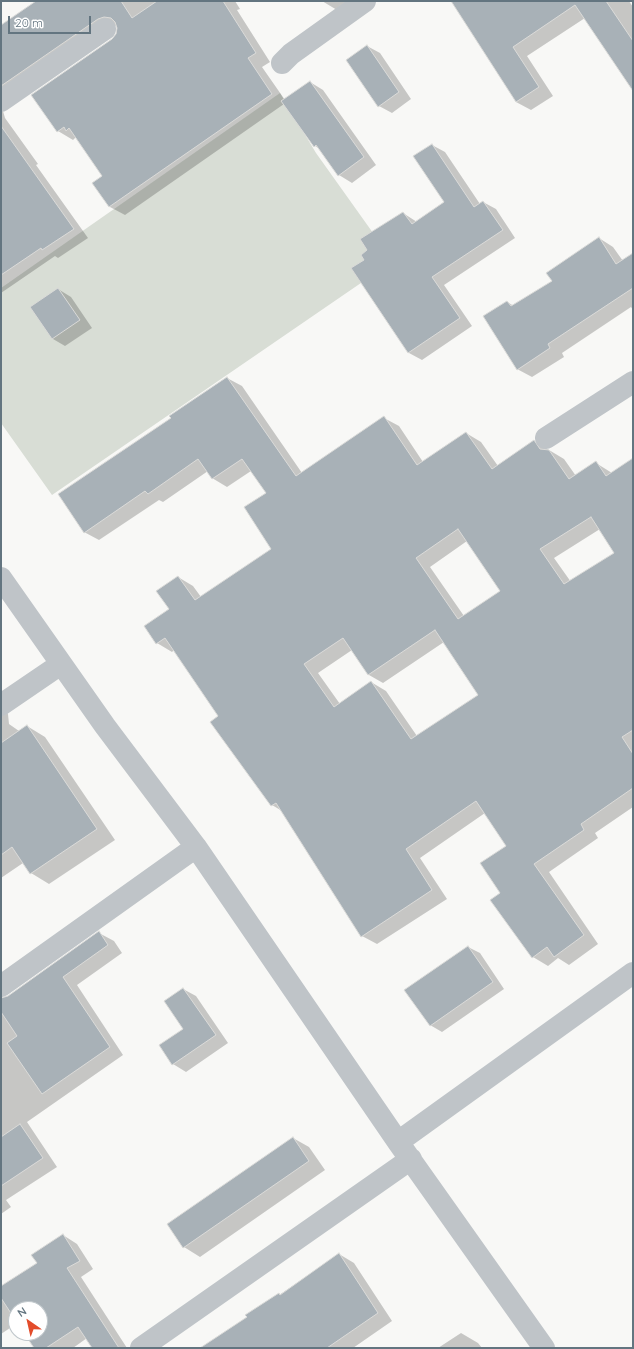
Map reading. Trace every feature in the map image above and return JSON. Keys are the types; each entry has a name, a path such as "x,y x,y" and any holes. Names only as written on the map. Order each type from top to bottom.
{"street":[{"path":"282,63 290,54 365,1"},
{"path":"1,100 105,28"},
{"path":"546,438 633,382"},
{"path":"1,578 61,664 196,847 398,1142 544,1348"},
{"path":"1,705 61,664"},
{"path":"1,986 196,847"},
{"path":"398,1142 633,973"},
{"path":"141,1348 411,1159"}],"shaded area":[{"path":"280,93 316,153 393,261 52,495 1,423 1,288"}],"building":[{"path":"36,1 121,1 132,18 157,1 223,1 256,53 248,58 272,94 109,207 92,183 102,176 69,128 66,131 64,127 57,132 31,95 112,39 116,34 117,28 115,22 111,18 104,17 98,19 1,86 1,25"},
{"path":"451,1 606,1 633,41 633,91 575,5 513,47 539,87 516,102"},
{"path":"367,45 399,92 378,107 346,60"},
{"path":"310,81 364,157 338,176 316,145 314,147 281,101"},
{"path":"1,126 74,229 42,250 41,248 1,275"},
{"path":"432,144 474,207 483,201 503,230 432,277 460,318 408,353 351,268 364,260 361,255 367,250 360,239 403,212 412,224 444,202 413,156"},
{"path":"599,237 616,264 633,253 633,288 548,344 550,348 517,370 483,316 507,301 511,306 552,281 546,273"},
{"path":"58,288 80,320 52,339 30,307"},
{"path":"227,377 296,476 384,416 417,465 466,432 492,469 534,440 540,449 549,450 569,479 596,461 606,476 633,458 633,730 622,737 633,754 633,788 581,824 584,830 534,864 584,935 554,957 547,947 532,958 490,900 500,893 480,863 506,846 476,801 406,849 432,890 361,937 276,803 271,806 210,722 218,716 165,638 156,644 144,626 169,609 156,591 178,576 195,600 271,549 244,507 266,493 242,459 212,479 198,459 148,494 145,491 84,533 58,494 171,418 169,416","holes":["591,517 614,553 564,584 540,549","458,529 500,591 458,619 416,558","435,630 478,695 411,739 371,681 334,707 304,664 343,638 368,675"]},
{"path":"27,725 97,829 30,874 12,847 1,855 1,743"},
{"path":"99,931 108,945 63,977 110,1047 42,1094 7,1043 17,1036 1,1012 1,998 8,996"},
{"path":"468,946 493,982 430,1026 404,990"},
{"path":"183,988 216,1035 172,1065 159,1045 183,1029 164,1001"},
{"path":"20,1124 43,1158 1,1186 1,1137"},
{"path":"293,1137 309,1161 183,1248 167,1224"},
{"path":"63,1234 80,1261 67,1268 119,1348 92,1348 78,1327 46,1348 34,1348 29,1341 48,1341 48,1301 8,1301 8,1309 1,1298 1,1286 37,1263 31,1255"},
{"path":"339,1253 378,1313 327,1348 200,1348 247,1317 245,1315 279,1293 280,1295"}]}
